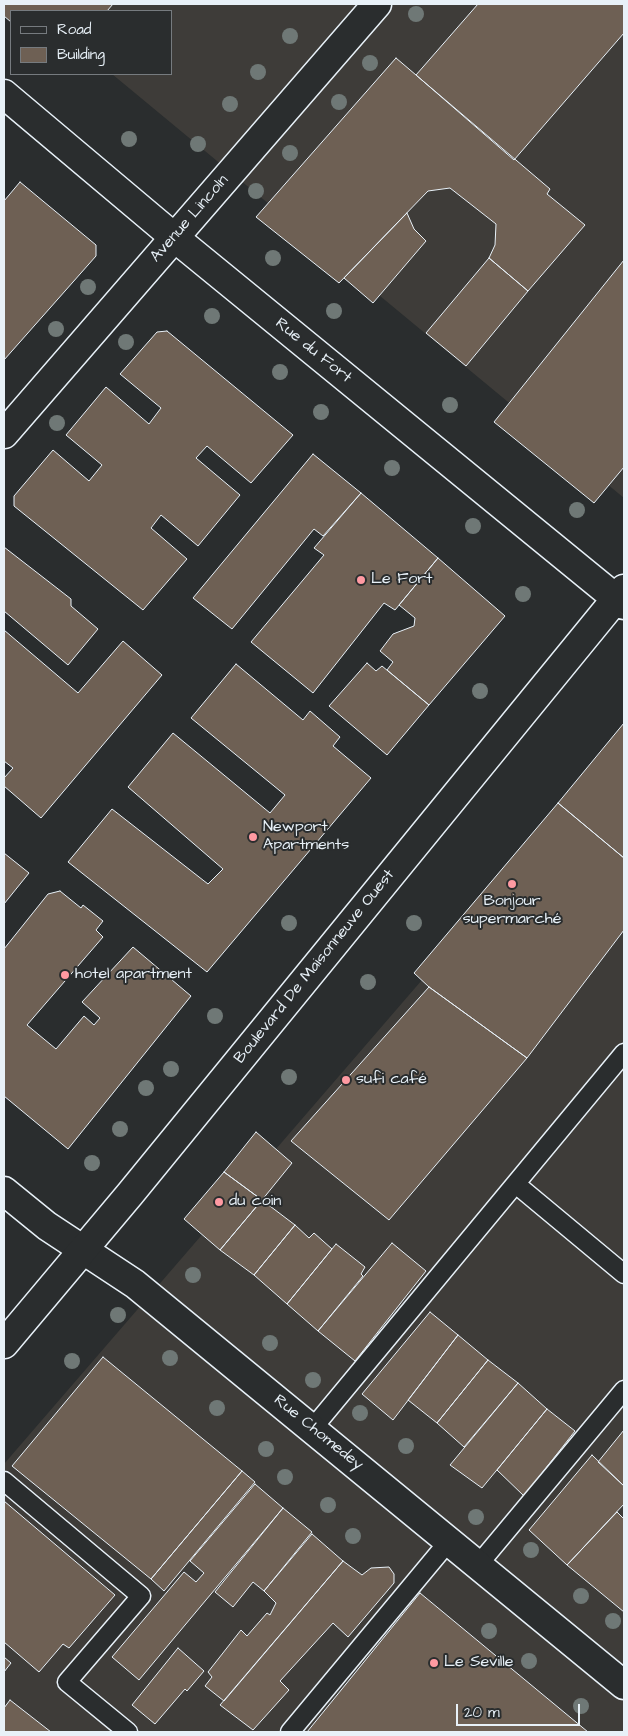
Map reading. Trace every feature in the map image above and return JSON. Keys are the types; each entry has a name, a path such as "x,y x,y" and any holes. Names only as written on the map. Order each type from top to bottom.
{"street":[{"name":"Avenue Lincoln","path":"4,434 377,4"},
{"name":"Rue du Fort","path":"4,94 175,238 622,598"},
{"name":"Boulevard De Maisonneuve Ouest","path":"4,1344 622,598"},
{"name":"Rue Chomedey","path":"4,1191 47,1226 131,1280 624,1685"}],"lane":[{"path":"312,1429 517,1185 624,1053"},
{"path":"517,1185 624,1274"},
{"path":"478,1565 624,1390"},
{"path":"4,1481 141,1596 67,1682 128,1732"},
{"path":"290,1732 449,1541"}],"shaded area":[{"path":"27,4 624,4 624,498 113,75 172,75 172,10 36,10"},
{"path":"624,746 624,1732 4,1732 4,1464"}],"building":[{"path":"4,4 113,4 108,10 10,10 10,21 4,16"},
{"path":"478,4 624,4 624,33 514,160 416,75"},
{"path":"396,58 550,189 547,194 585,225 528,291 489,258 495,245 496,224 450,188 428,191 339,283 256,217"},
{"path":"20,182 96,245 96,256 4,360 4,201"},
{"path":"407,213 414,229 426,241 373,303 344,278"},
{"path":"489,258 528,291 466,366 426,333"},
{"path":"624,260 624,467 594,503 494,422"},
{"path":"167,331 293,435 251,483 207,446 196,458 240,495 198,546 161,515 151,528 187,559 143,610 14,506 14,496 53,450 89,481 102,465 66,435 106,387 149,424 161,408 120,374 157,332"},
{"path":"313,454 361,493 323,536 314,529 232,629 193,598"},
{"name":"Le Fort","path":"361,493 438,558 395,610 384,603 313,693 251,642 324,555 314,548"},
{"path":"4,547 71,599 71,606 98,629 68,665 4,611"},
{"path":"438,558 505,616 429,705 387,670 393,662 380,651 393,634 414,626 415,618 399,605"},
{"path":"4,630 78,693 123,641 162,675 41,818 4,786 4,778 13,768 4,761"},
{"path":"367,663 376,671 382,666 429,705 387,755 329,706"},
{"name":"Newport Apartments","path":"236,664 303,720 310,711 340,737 333,746 371,778 207,972 68,862 112,809 208,884 223,869 128,787 173,733 270,813 285,795 191,718"},
{"path":"624,723 624,858 558,803"},
{"path":"558,803 624,858 624,930 527,1058 429,987 414,973"},
{"path":"4,853 29,873 4,904"},
{"path":"60,891 81,908 83,905 103,921 96,930 103,937 27,1025 56,1049 84,1016 94,1025 100,1018 82,1002 133,947 191,996 68,1149 4,1096 4,949 48,894"},
{"path":"429,987 527,1058 389,1220 291,1141"},
{"path":"256,1132 292,1163 262,1200 224,1172"},
{"path":"224,1172 262,1200 220,1250 184,1219"},
{"path":"262,1200 295,1225 254,1275 220,1250"},
{"path":"295,1225 309,1238 314,1233 332,1249 287,1304 254,1275"},
{"path":"392,1243 426,1271 355,1361 318,1331"},
{"path":"336,1244 365,1267 361,1274 363,1276 318,1331 287,1304"},
{"path":"430,1312 458,1335 393,1420 362,1394"},
{"path":"458,1335 488,1360 437,1423 408,1400"},
{"path":"103,1357 242,1471 151,1579 12,1466"},
{"path":"488,1360 518,1383 464,1447 437,1423"},
{"path":"518,1383 547,1409 482,1488 450,1465"},
{"path":"547,1409 575,1431 524,1496 497,1470"},
{"path":"624,1430 624,1486 598,1462"},
{"path":"592,1455 624,1486 624,1504 567,1565 529,1530"},
{"path":"242,1471 255,1482 164,1591 151,1579"},
{"path":"255,1484 283,1508 139,1680 112,1657 184,1572 196,1582 204,1573 190,1561"},
{"path":"4,1501 115,1595 69,1648 63,1644 39,1672 4,1642"},
{"path":"283,1508 312,1532 264,1591 253,1582 233,1607 215,1592"},
{"path":"617,1512 624,1519 624,1612 567,1565"},
{"path":"312,1534 343,1561 224,1701 205,1686 212,1677 208,1672 241,1630 247,1636 267,1613 270,1615 276,1603 264,1591"},
{"path":"343,1561 362,1575 371,1568 389,1567 394,1574 394,1583 348,1637 333,1623 280,1681 289,1690 253,1730 220,1705"},
{"name":"Le Seville","path":"420,1593 588,1732 307,1732"},
{"path":"178,1648 204,1671 187,1691 185,1689 155,1724 132,1705"},
{"path":"4,1657 11,1663 4,1672"},
{"path":"10,1700 51,1732 4,1732 4,1708"}],"place":[{"name":"Le Fort","path":"361,580"},
{"name":"Newport Apartments","path":"253,837"},
{"name":"Bonjour supermarché","path":"512,884"},
{"name":"hotel apartment","path":"65,975"},
{"name":"sufi café","path":"346,1080"},
{"name":"du coin","path":"219,1202"},
{"name":"Le Seville","path":"434,1663"}]}
